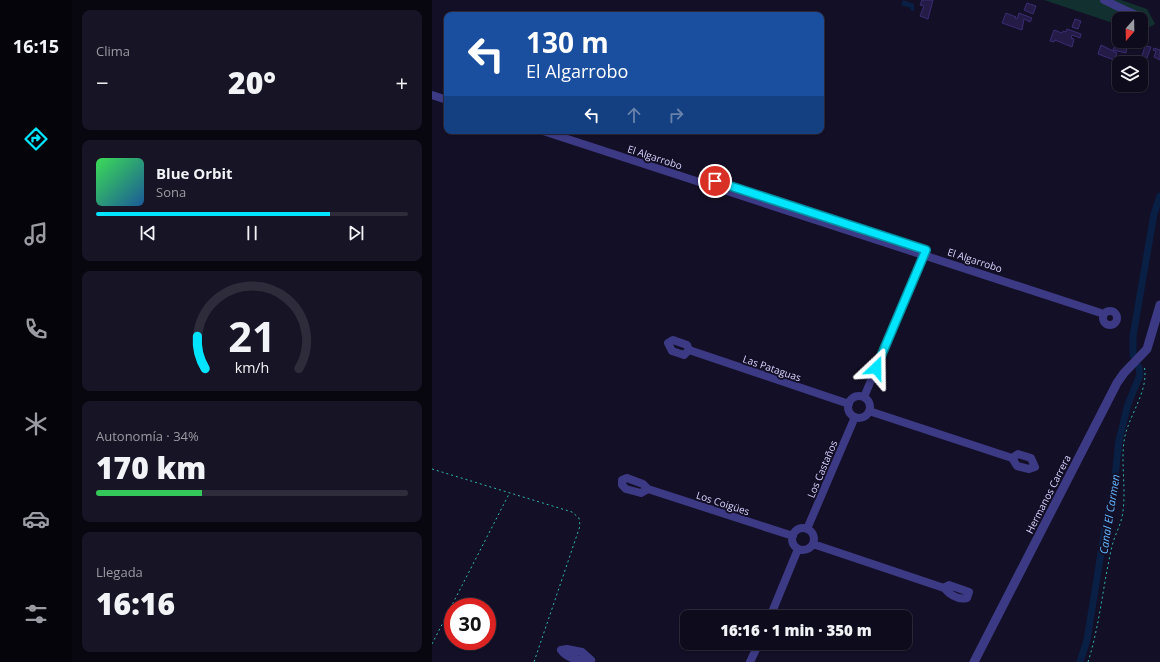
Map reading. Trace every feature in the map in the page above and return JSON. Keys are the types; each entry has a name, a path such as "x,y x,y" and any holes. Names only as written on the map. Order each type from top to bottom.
{"street":[{"path":"1104,0 1126,9 1129,12"},
{"path":"432,90 444,93"},
{"path":"432,95 444,99"},
{"name":"El Algarrobo","path":"551,134 1102,307 1106,312"},
{"name":"El Algarrobo","path":"569,134 925,252"},
{"path":"864,397 925,252"},
{"name":"Hermanos Carrera","path":"974,662 1117,383 1124,373 1140,358 1150,342 1155,317 1160,305"},
{"name":"Las Pataguas","path":"689,350 849,404"},
{"path":"855,397 864,397 870,405 869,412 864,417 855,417 850,412 849,404 855,397"},
{"path":"869,412 1012,458"},
{"name":"Los Castaños","path":"807,529 855,417"},
{"name":"Los Coigües","path":"648,489 793,536"},
{"path":"807,529 813,535 813,544 807,550 798,549 793,542 793,536 798,530 807,529"},
{"path":"813,544 944,588"},
{"path":"773,610 798,549"},
{"path":"750,662 755,650"}],"path":[{"path":"1088,662 1097,631 1113,545 1124,510 1124,439 1146,379 1144,365 1140,358"},
{"path":"432,469 509,494 572,512 580,518 580,526 534,662"},
{"path":"432,644 509,494"}],"green space":[{"path":"1044,0 1121,0 1147,9 1155,24 1148,28 1148,12 1112,12 1112,23"}],"water":[{"path":"903,0 914,4 914,11 910,10 911,8 901,5"}],"building":[{"path":"922,0 933,0 928,19 920,16 924,6 920,5"},
{"path":"1027,3 1036,6 1033,14 1024,10"},
{"path":"1006,13 1016,17 1015,18 1017,19 1019,13 1032,18 1030,22 1024,19 1022,30 1002,23"},
{"path":"1075,19 1081,21 1078,29 1072,27"},
{"path":"1067,29 1081,34 1080,38 1072,35 1071,38 1074,39 1072,47 1055,40 1054,42 1050,41 1054,30 1062,33 1063,31 1066,32"},
{"path":"1101,45 1117,53 1116,56 1112,56 1112,59 1098,54"},
{"path":"1151,47 1148,56 1142,56 1144,48"},
{"path":"1114,48 1127,48 1126,53 1113,50"},
{"path":"1154,48 1160,50 1160,60 1154,57 1156,51 1153,50"}],"waterway":[{"name":"Canal El Carmen","path":"1133,355 1133,336 1154,214 1160,196"},
{"name":"Canal El Carmen","path":"1080,662 1087,640 1106,522 1114,486 1119,440 1128,404 1140,375 1139,367"}],"route":[{"path":"715,181 926,250 876,368"}]}
